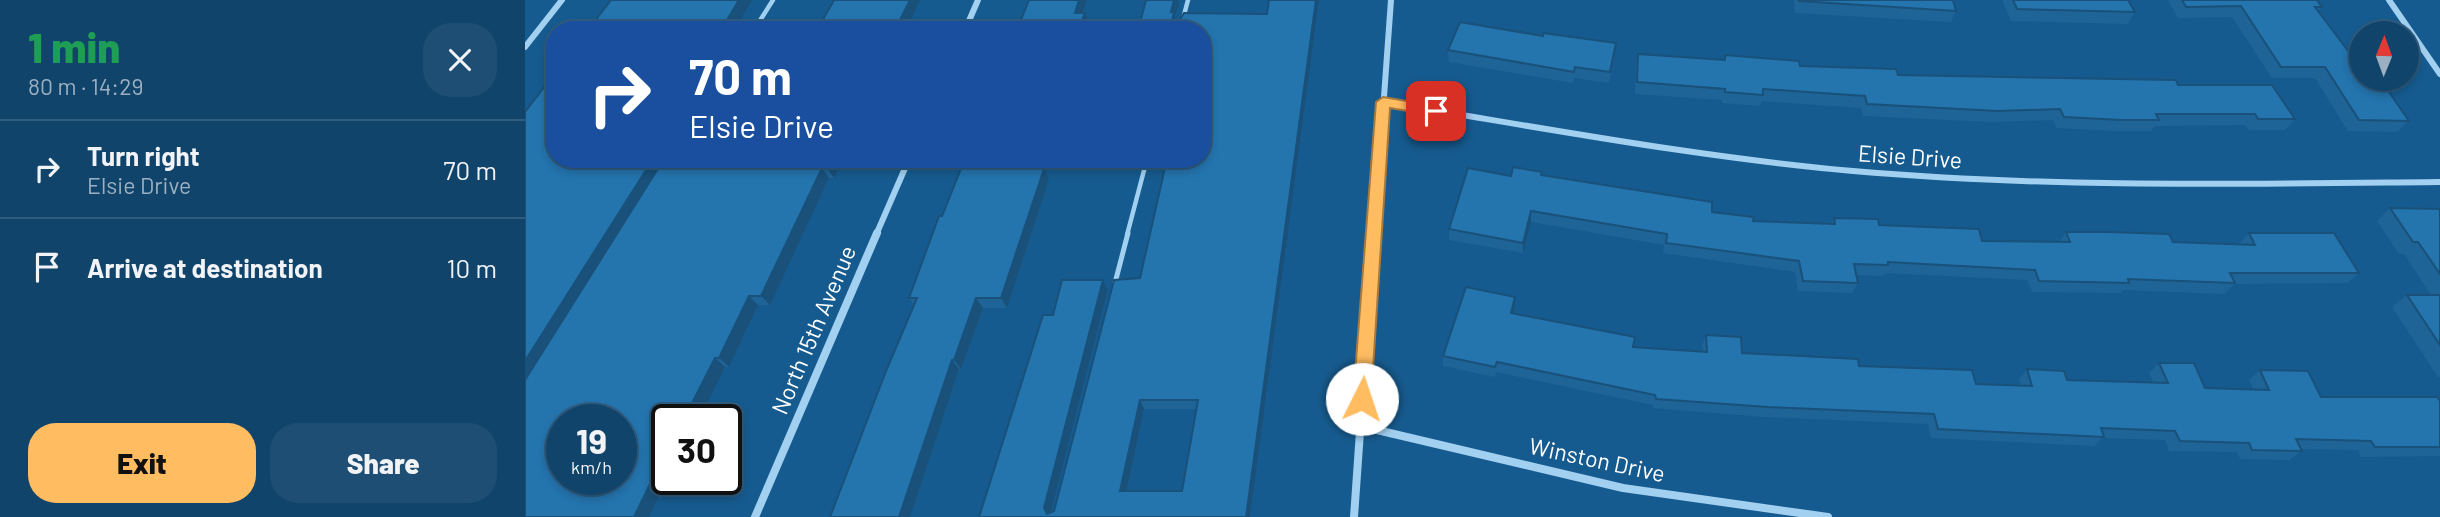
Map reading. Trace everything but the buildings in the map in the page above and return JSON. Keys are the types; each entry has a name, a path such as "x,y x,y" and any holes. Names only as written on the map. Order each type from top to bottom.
{"street":[{"path":"525,47 562,0"},
{"path":"969,21 978,0"},
{"path":"1354,517 1391,0"},
{"path":"2389,0 2440,74"},
{"name":"Elsie Drive","path":"1383,102 1652,149 1853,172 2075,183 2440,182"},
{"name":"North 15th Avenue","path":"755,517 905,168"},
{"name":"Winston Drive","path":"1360,426 1623,488 1828,517"}],"lane":[{"path":"760,21 773,0"},
{"path":"1182,21 1188,0"},
{"path":"1113,292 1145,168"}],"route":[{"path":"1362,399 1383,102 1436,111"}]}
